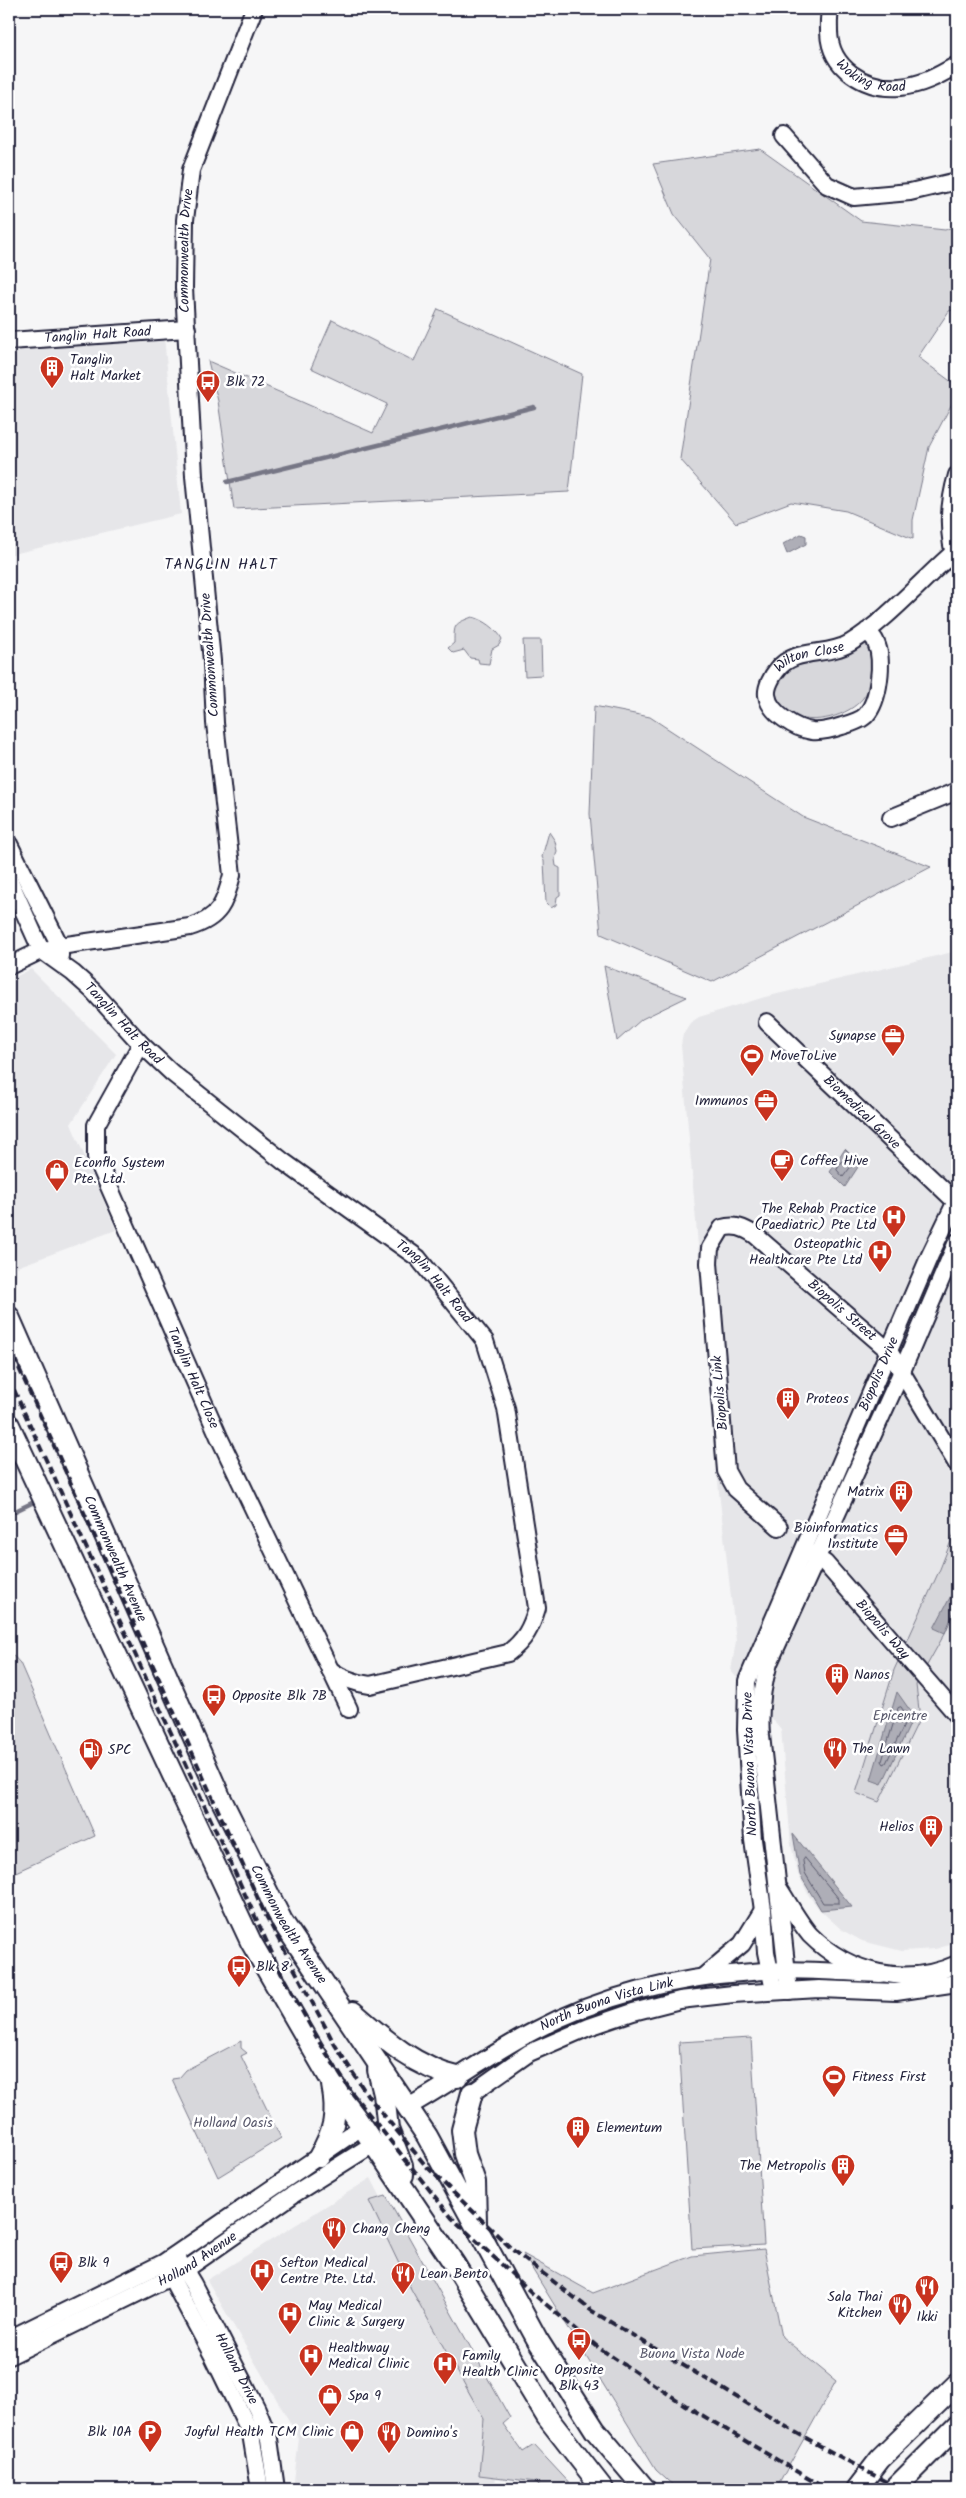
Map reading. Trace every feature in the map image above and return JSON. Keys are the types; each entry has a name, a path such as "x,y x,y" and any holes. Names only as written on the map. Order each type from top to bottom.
{"main road":[{"name":"Commonwealth Avenue","path":"9,1317 220,1797 282,1921 427,2136 537,2339 584,2413 595,2430 645,2489"},
{"path":"9,1425 251,1942 332,2082 362,2126 381,2136 402,2165 406,2190 456,2265 547,2417 603,2489"},
{"path":"331,1993 394,2048 424,2066 457,2077"},
{"path":"374,2056 384,2094 381,2136"},
{"path":"319,2157 334,2124 336,2103 332,2082"},
{"path":"472,2093 462,2130 465,2154 476,2182 476,2224"},
{"path":"381,2136 397,2116 408,2107"},
{"path":"381,2136 427,2136"},
{"path":"857,2489 880,2459 957,2384"},
{"path":"894,2489 957,2426"}],"street":[{"name":"Commonwealth Drive","path":"9,966 41,950 190,927 208,921 218,912 227,895 232,875 215,723 212,661 194,476 187,330 185,220 191,170 254,9"},
{"name":"Woking Road","path":"831,9 828,15 829,43 836,60 847,72 857,77 873,84 898,87 928,82 957,65"},
{"path":"784,136 827,185 854,197 910,192 957,181"},
{"name":"Tanglin Halt Road","path":"9,341 187,330"},
{"path":"955,559 948,526 949,508 957,475"},
{"name":"Wilton Close","path":"867,631 876,641 879,652 879,664 877,695 866,716 845,726 813,731 798,727 783,717 772,706 767,694 770,683 784,662 848,644 867,631 955,559"},
{"path":"891,818 957,791"},
{"path":"9,844 60,946 61,963"},
{"path":"9,879 41,950"},
{"name":"Tanglin Halt Road","path":"41,950 61,963 92,990 141,1044 172,1073 284,1162 418,1258 485,1341 506,1408 537,1608 532,1625 523,1642 508,1653 370,1685 355,1684 342,1679 330,1670"},
{"name":"Biomedical Grove","path":"767,1022 957,1201"},
{"name":"Tanglin Halt Close","path":"141,1044 96,1125 96,1157 219,1437 349,1709"},
{"name":"Biopolis Drive","path":"809,1554 930,1255 957,1201"},
{"name":"Biopolis Street","path":"714,1238 722,1228 731,1225 746,1229 756,1235 890,1351 957,1464"},
{"name":"Biopolis Link","path":"714,1238 710,1248 709,1263 726,1471 736,1489 779,1527"},
{"name":"Biopolis Drive","path":"809,1554 902,1371 957,1242"},
{"name":"Biopolis Way","path":"809,1554 957,1714"},
{"name":"North Buona Vista Drive","path":"779,1971 776,1885 761,1736 760,1704 769,1663 809,1554"},
{"name":"North Buona Vista Drive","path":"779,1971 766,1952 763,1910 753,1840 748,1778 747,1681 809,1554"},
{"name":"North Buona Vista Drive","path":"776,1885 810,1934 841,1960 880,1974"},
{"path":"704,1976 742,1944 763,1910"},
{"name":"North Buona Vista Drive","path":"779,1971 880,1974 908,1977 940,1971 957,1964"},
{"path":"779,1971 781,1991 819,1989 896,1992 957,1983"},
{"name":"North Buona Vista Link","path":"408,2107 534,2031 585,2008 631,1993 704,1976 779,1971"},
{"name":"North Buona Vista Link","path":"472,2093 530,2053 590,2027 633,2012 680,2000 781,1991"},
{"name":"Holland Avenue","path":"174,2267 362,2126"},
{"name":"Holland Avenue","path":"9,2356 33,2336 174,2267 294,2194 381,2136"},
{"name":"Holland Drive","path":"174,2267 213,2356 251,2434 260,2489"},
{"name":"Holland Drive","path":"174,2267 257,2409 269,2439 276,2489"},
{"name":"Holland Avenue","path":"9,2339 33,2336"}],"shaded area":[{"name":"TANGLIN HALT","path":"163,326 181,514 9,555 9,336"},
{"path":"957,951 957,1943 935,1949 902,1951 862,1941 842,1930 820,1910 809,1896 798,1874 791,1845 781,1729 731,1671 736,1641 719,1492 681,1045 683,1034 690,1023 699,1017 765,997"},
{"path":"31,969 116,1054 71,1124 116,1230 17,1267 9,1489 9,980"},
{"path":"371,2178 499,2426 495,2489 293,2489 299,2438 207,2280"}],"green space":[{"path":"760,149 861,221 945,230 957,225 957,309 949,311 918,357 957,386 957,394 929,447 913,520 913,539 846,511 791,502 736,523 680,459 710,259 674,214 653,164"},
{"path":"438,309 582,374 569,492 234,509 218,401 208,361 373,433 387,404 311,368 332,320 414,361"},
{"path":"472,617 489,625 502,639 499,645 492,649 489,664 479,663 478,659 470,658 464,650 453,653 448,648 454,643 454,632 458,623"},
{"path":"870,638 873,661 870,684 863,698 849,710 820,719 810,720 801,718 785,710 770,689 794,662 834,658"},
{"path":"523,640 541,640 542,675 525,676"},
{"path":"594,706 650,717 803,817 931,867 712,982 601,934 590,814"},
{"path":"549,832 555,841 557,851 556,866 560,868 560,895 557,897 556,905 551,908 546,903 544,861 542,857"},
{"path":"604,966 687,997 642,1019 617,1041"},
{"name":"Epicentre","path":"957,1526 957,1604 945,1633 916,1685 920,1718 879,1802 856,1793 894,1670 940,1569"},
{"path":"9,1651 20,1663 95,1836 9,1875"},
{"path":"751,2038 764,2245 692,2249 679,2042"},
{"name":"Holland Oasis","path":"241,2041 241,2048 247,2053 241,2056 281,2138 218,2177 172,2079 179,2078 186,2070"},
{"path":"386,2196 510,2418 503,2424 523,2452 534,2445 575,2489 543,2489 536,2482 479,2475 484,2419 411,2289 369,2201"},
{"name":"Buona Vista Node","path":"764,2249 782,2337 836,2381 776,2489 677,2489 656,2470 523,2254 593,2293 692,2256"}],"water":[{"path":"801,534 806,536 806,544 787,554 783,544"},
{"path":"845,1149 860,1164 845,1187 830,1172"},
{"path":"957,1584 957,1604 945,1633 934,1628"},
{"path":"897,1692 914,1716 882,1784 871,1780"},
{"path":"793,1834 852,1907 821,1910 800,1875"}],"waterway":[{"path":"227,482 534,407"},
{"path":"9,1514 36,1501 35,1498"}],"railway":[{"path":"9,1346 264,1912 335,2045 368,2096 426,2166 515,2252 592,2311 795,2432 899,2489"},
{"path":"9,1379 281,1973 318,2040 352,2093 452,2218 532,2293 599,2348 685,2405 826,2489"}],"place":[{"name":"Tanglin Halt Market","path":"52,389"},
{"name":"Blk 72","path":"208,403"},
{"name":"Synapse","path":"893,1057"},
{"name":"MoveToLive","path":"752,1077"},
{"name":"Immunos","path":"766,1122"},
{"name":"Coffee Hive","path":"782,1182"},
{"name":"Econflo System Pte. Ltd.","path":"57,1192"},
{"name":"The Rehab Practice (Paediatric) Pte Ltd","path":"894,1238"},
{"name":"Osteopathic Healthcare Pte Ltd","path":"880,1273"},
{"name":"Proteos","path":"788,1420"},
{"name":"Matrix","path":"901,1513"},
{"name":"Bioinformatics Institute","path":"896,1557"},
{"name":"Nanos","path":"837,1696"},
{"name":"Opposite Blk 7B","path":"214,1717"},
{"name":"The Lawn","path":"835,1770"},
{"name":"SPC","path":"91,1771"},
{"name":"Helios","path":"931,1848"},
{"name":"Blk 8","path":"239,1988"},
{"name":"Fitness First","path":"834,2098"},
{"name":"Elementum","path":"578,2149"},
{"name":"The Metropolis","path":"843,2187"},
{"name":"Chang Cheng","path":"334,2250"},
{"name":"Blk 9","path":"61,2284"},
{"name":"Sefton Medical Centre Pte. Ltd.","path":"262,2292"},
{"name":"Lean Bento","path":"403,2295"},
{"name":"Ikki","path":"927,2308"},
{"name":"Sala Thai Kitchen","path":"900,2326"},
{"name":"May Medical Clinic & Surgery","path":"290,2335"},
{"name":"Opposite Blk 43","path":"579,2361"},
{"name":"Healthway Medical Clinic","path":"311,2377"},
{"name":"Family Health Clinic","path":"445,2385"},
{"name":"Spa 9","path":"330,2417"},
{"name":"Blk 10A","path":"150,2453"},
{"name":"Joyful Health TCM Clinic","path":"352,2453"},
{"name":"Domino's","path":"389,2454"}],"district":[{"name":"TANGLIN HALT","path":"221,565"}]}
